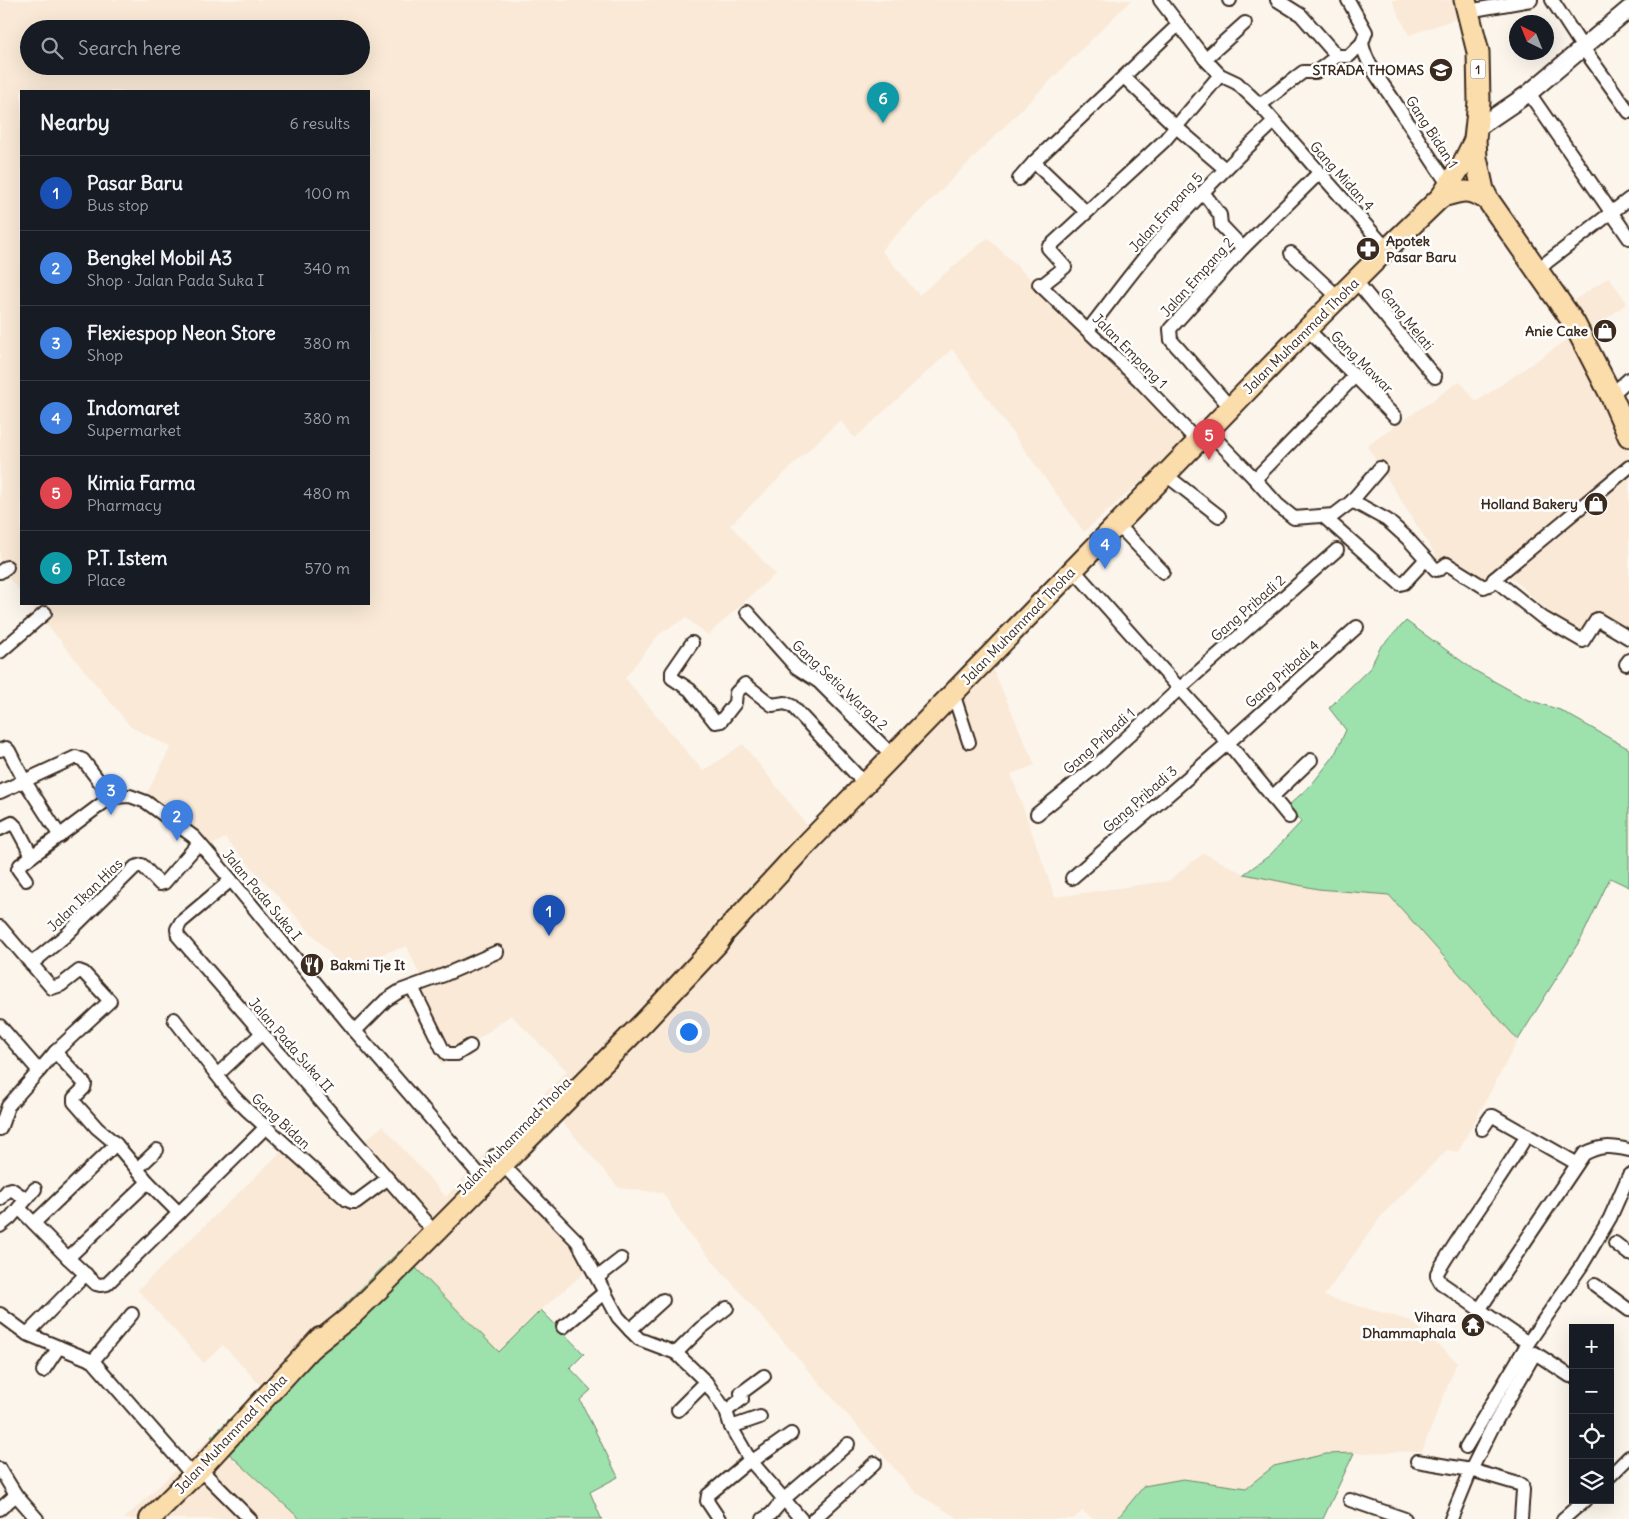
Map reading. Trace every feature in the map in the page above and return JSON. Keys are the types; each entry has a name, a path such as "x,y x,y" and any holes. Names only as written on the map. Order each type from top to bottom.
{"highway":[{"name":"1","path":"1466,6 1478,52 1479,102 1475,134 1478,166 1483,190 1488,200 1574,323 1611,395 1629,436"}],"main road":[{"name":"Jalan Muhammad Thoha","path":"150,1519 311,1348 351,1316 430,1230 499,1160 699,965 718,944 725,932 797,854 1307,329 1445,191 1468,155 1475,134"},
{"name":"Jalan Muhammad Thoha","path":"1445,191 1466,190 1488,200"},
{"name":"Jalan Muhammad Thoha","path":"430,1230 478,1173 499,1160"}],"street":[{"name":"Gang Midan 4","path":"1160,0 1205,59 1220,75 1237,83 1260,105 1387,249"},
{"path":"1277,0 1301,15 1337,56"},
{"name":"Gang Bidan 1","path":"1348,0 1366,32 1362,43 1364,53 1429,157 1445,191"},
{"path":"1466,6 1531,0"},
{"path":"1552,0 1583,48 1629,112"},
{"path":"1475,134 1529,93 1629,9"},
{"path":"1205,59 1245,23"},
{"path":"1019,179 1034,162 1178,26"},
{"path":"1260,105 1303,72 1316,72 1337,56 1349,56 1362,43"},
{"path":"1034,162 1086,212 1164,141 1220,75"},
{"path":"1124,77 1175,126 1225,169"},
{"path":"1529,93 1629,238"},
{"name":"Jalan Empang 5","path":"1088,330 1153,247 1225,169 1274,122"},
{"name":"Jalan Empang 2","path":"1230,408 1171,340 1170,328 1243,248 1319,173"},
{"path":"1203,192 1220,215 1221,225 1243,248"},
{"path":"1538,269 1629,199"},
{"name":"Jalan Empang 1","path":"1086,212 1048,248 1065,267 1040,285 1140,381 1203,437 1253,477 1278,505 1294,518 1334,515 1352,502 1380,468"},
{"path":"1291,253 1339,298"},
{"name":"Gang Melati","path":"1356,281 1435,377"},
{"name":"Gang Mawar","path":"1307,329 1395,417"},
{"path":"1253,477 1258,476 1356,376"},
{"path":"1611,395 1629,380"},
{"path":"1352,502 1356,502 1388,520 1436,570 1446,564 1484,587 1491,584 1494,579 1629,467"},
{"path":"1166,475 1219,516"},
{"path":"1323,516 1400,584 1404,583 1426,559"},
{"path":"1111,531 1114,533 1122,529 1163,572"},
{"name":"Gang Pribadi 2","path":"1179,689 1337,550"},
{"path":"1073,569 1228,743 1289,817"},
{"path":"1494,579 1543,618 1583,641 1597,619 1629,638"},
{"name":"Gang Setia Warga 2","path":"747,612 796,667 819,682 893,756"},
{"path":"0,652 45,613"},
{"name":"Gang Pribadi 4","path":"1228,743 1357,627"},
{"path":"692,643 672,672 672,678 690,690 715,722 721,721 735,704 736,693 745,684 772,705 785,703 792,706 866,785"},
{"name":"Gang Pribadi 1","path":"1037,814 1095,767 1179,689"},
{"path":"953,693 970,742"},
{"name":"Gang Pribadi 3","path":"1072,878 1228,743"},
{"path":"1,750 6,748 9,750 24,780 60,836"},
{"path":"0,792 76,757 83,760 111,797 18,867 26,880"},
{"path":"1272,797 1312,760"},
{"name":"Jalan Pada Suka I","path":"111,797 130,796 146,802 189,832 231,880 355,1031 478,1173"},
{"path":"0,829 12,824 17,828 32,856"},
{"name":"Jalan Ikan Hias","path":"31,964 64,936 136,867 142,865 160,884 164,884 199,843"},
{"name":"Jalan Pada Suka II","path":"231,880 181,922 177,929 178,936 430,1230"},
{"path":"0,927 52,988 61,985 79,971 84,973 110,1001 55,1052 8,1106 0,1129"},
{"path":"355,1031 386,1000 400,991 497,952"},
{"path":"412,987 442,1048 447,1054 457,1054 470,1046"},
{"name":"Gang Bidan","path":"174,1019 233,1096 265,1128 352,1202 356,1202 387,1179"},
{"path":"0,1026 39,1071"},
{"path":"217,1075 261,1034"},
{"path":"55,1052 85,1084 84,1088 74,1098 74,1102 97,1128 116,1144 148,1182 179,1213"},
{"path":"1482,1129 1491,1116 1493,1116 1576,1163"},
{"path":"0,1199 10,1190 23,1204 34,1223 68,1258 96,1284 107,1284 265,1128"},
{"path":"1527,1135 1437,1273 1437,1276 1441,1283 1569,1375"},
{"path":"34,1223 116,1144"},
{"path":"1479,1310 1576,1163 1584,1154 1595,1148 1612,1146 1629,1150"},
{"path":"137,1169 157,1150"},
{"path":"499,1160 577,1242 598,1277 618,1317 630,1330 639,1339 676,1353 706,1382 726,1411 732,1427 750,1461 802,1519"},
{"path":"1466,1448 1489,1419 1530,1348 1582,1265 1610,1218 1629,1175"},
{"path":"68,1258 148,1182"},
{"path":"0,1225 23,1204 35,1189"},
{"path":"1615,1243 1629,1254"},
{"path":"598,1277 621,1259"},
{"path":"27,1334 86,1274"},
{"path":"1595,1285 1629,1310"},
{"path":"563,1327 605,1292"},
{"path":"630,1330 663,1300"},
{"path":"676,1353 701,1328 727,1308"},
{"path":"0,1314 27,1334 93,1361 196,1472 242,1517"},
{"path":"93,1361 132,1314"},
{"path":"43,1371 59,1347"},
{"path":"726,1411 742,1399 741,1393 764,1376"},
{"path":"678,1410 706,1382"},
{"path":"732,1427 760,1417"},
{"path":"1451,1519 1489,1419"},
{"path":"719,1519 707,1501 708,1495 750,1461 791,1434"},
{"path":"763,1519 771,1514 784,1499 848,1444"},
{"path":"1614,1472 1629,1456"},
{"path":"1417,1461 1471,1470 1522,1485 1521,1519"},
{"path":"814,1519 875,1464"},
{"path":"0,1470 16,1495 37,1519"},
{"path":"0,1509 16,1495"},
{"path":"1350,1500 1405,1519"},
{"path":"1563,1519 1580,1504"}],"shaded area":[{"path":"0,0 1131,0 881,250 919,295 988,238 1192,436 1084,532 952,349 855,438 840,420 730,525 775,574 708,635 686,618 659,634 625,678 703,771 743,744 822,844 992,667 1035,765 1011,774 1055,897 1168,881 1204,853 1244,874 1318,889 1389,895 1518,1040 1458,1152 1447,1150 1382,1215 1324,1296 1411,1321 1457,1362 1422,1451 1326,1454 1274,1466 1246,1488 1183,1479 1144,1486 1117,1519 1094,1519 1082,1511 1074,1519 959,1519 915,1492 685,1229 663,1193 619,1188 541,1097 567,1071 511,1015 442,1065 402,990 422,981 407,946 342,967 225,838 207,848 147,793 171,747 131,727 31,605 370,605 370,90 20,90 20,592 0,567"},
{"path":"1392,0 1531,0 1473,13 1409,35"},
{"path":"1609,277 1627,303 1589,332 1629,413 1629,635 1599,615 1583,639 1555,627 1558,620 1506,573 1484,591 1443,567 1367,446 1460,381 1476,402 1571,337 1555,313"},
{"path":"383,1126 446,1197 489,1151 578,1240 590,1268 541,1310 499,1353 398,1251 261,1386 223,1345 204,1363 138,1290 282,1151 355,1212 384,1185 354,1149"},
{"path":"211,1437 300,1519 124,1519"}],"green space":[{"path":"1406,621 1474,670 1526,699 1560,710 1629,749 1629,887 1610,878 1582,937 1518,1040 1389,895 1318,889 1244,874 1270,855 1301,822 1288,806 1312,784 1334,756 1346,730 1329,708 1370,668 1380,648"},
{"path":"399,1251 499,1352 541,1310 584,1354 570,1368 591,1390 580,1400 618,1477 590,1492 603,1519 300,1519 211,1437"},
{"path":"1354,1453 1323,1519 1117,1519 1144,1486 1183,1479 1246,1488 1274,1466 1326,1454"}],"place":[{"name":"STRADA THOMAS","path":"1441,70"},
{"name":"P.T. Istem","path":"883,123"},
{"name":"Apotek Pasar Baru","path":"1368,249"},
{"name":"Anie Cake","path":"1605,331"},
{"name":"Kimia Farma","path":"1209,460"},
{"name":"Holland Bakery","path":"1596,504"},
{"name":"Indomaret","path":"1105,569"},
{"name":"Flexiespop Neon Store","path":"111,815"},
{"name":"Bengkel Mobil A3","path":"177,841"},
{"name":"Pasar Baru","path":"549,936"},
{"name":"Bakmi Tje It","path":"312,965"},
{"name":"Vihara Dhammaphala","path":"1473,1325"}]}
